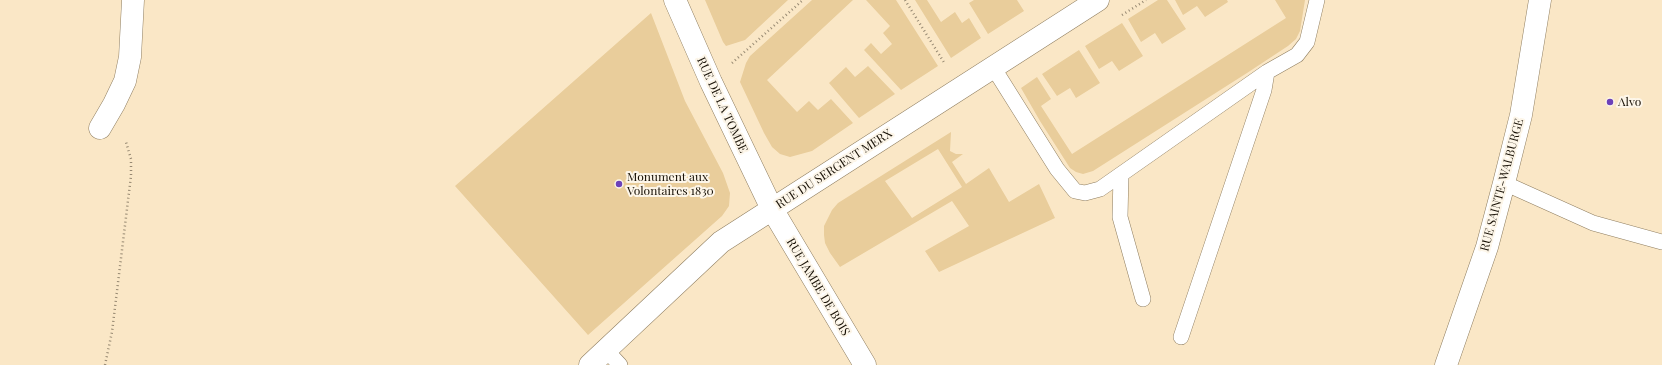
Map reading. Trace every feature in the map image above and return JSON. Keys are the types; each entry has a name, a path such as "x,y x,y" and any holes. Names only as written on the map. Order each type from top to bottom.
{"street":[{"path":"100,128 126,82 130,57 133,0"},
{"name":"RUE DE LA TOMBE","path":"675,0 711,82 772,209"},
{"name":"RUE DU SERGENT MERX","path":"590,365 613,358 721,242 1098,0"},
{"name":"RUE SAINTE-WALBURGE","path":"1446,365 1487,247 1504,183 1521,115 1540,0"},
{"name":"RUE JAMBE DE BOIS","path":"772,209 865,365"}],"lane":[{"path":"993,67 1057,169 1075,191 1085,193 1100,189 1267,72 1297,55 1307,42 1316,0"},
{"path":"1181,337 1264,90 1267,72"},
{"path":"1121,175 1120,216 1143,300"},
{"path":"1504,183 1593,223 1662,242"}],"path":[{"path":"711,82 803,0"},
{"path":"905,0 961,88"},
{"path":"105,365 112,332 131,176 130,159 114,104"}],"shaded area":[{"path":"705,0 788,0 745,40 726,46"},
{"path":"812,0 853,0 767,80 797,112 809,101 818,110 831,99 853,123 812,151 790,157 780,154 772,147 740,82 746,63 750,56"},
{"path":"866,0 896,0 938,66 901,90 864,50 871,43 881,54 892,44 883,33 890,26"},
{"path":"915,0 927,0 941,22 955,12 962,23 969,18 981,38 951,58"},
{"path":"974,0 1017,0 1024,11 988,34 969,3"},
{"path":"1158,0 1167,0 1186,29 1162,44 1155,33 1141,42 1128,19"},
{"path":"1175,0 1227,0 1228,2 1205,17 1197,6 1183,15"},
{"path":"1275,0 1305,0 1300,31 1296,39 1247,73 1093,171 1083,174 1070,168 1021,88 1037,77 1051,99 1041,106 1072,154 1286,18"},
{"path":"651,13 685,101 723,173 730,193 729,206 722,216 588,335 455,186"},
{"path":"1122,23 1143,56 1119,71 1112,61 1099,69 1085,46"},
{"path":"1079,50 1100,83 1076,98 1070,88 1057,96 1042,74"},
{"path":"868,66 895,94 859,118 829,83 846,67 855,77"},
{"path":"951,132 950,151 956,154 963,154 952,162 966,184 989,168 1009,202 1039,184 1055,218 939,272 925,251 969,226 952,201 840,267 825,243 824,235 824,226 832,210 838,203","holes":["938,149 962,187 912,218 885,181"]}],"place":[{"name":"Alvo","path":"1610,102"},
{"name":"Monument aux Volontaires 1830","path":"619,184"}]}
